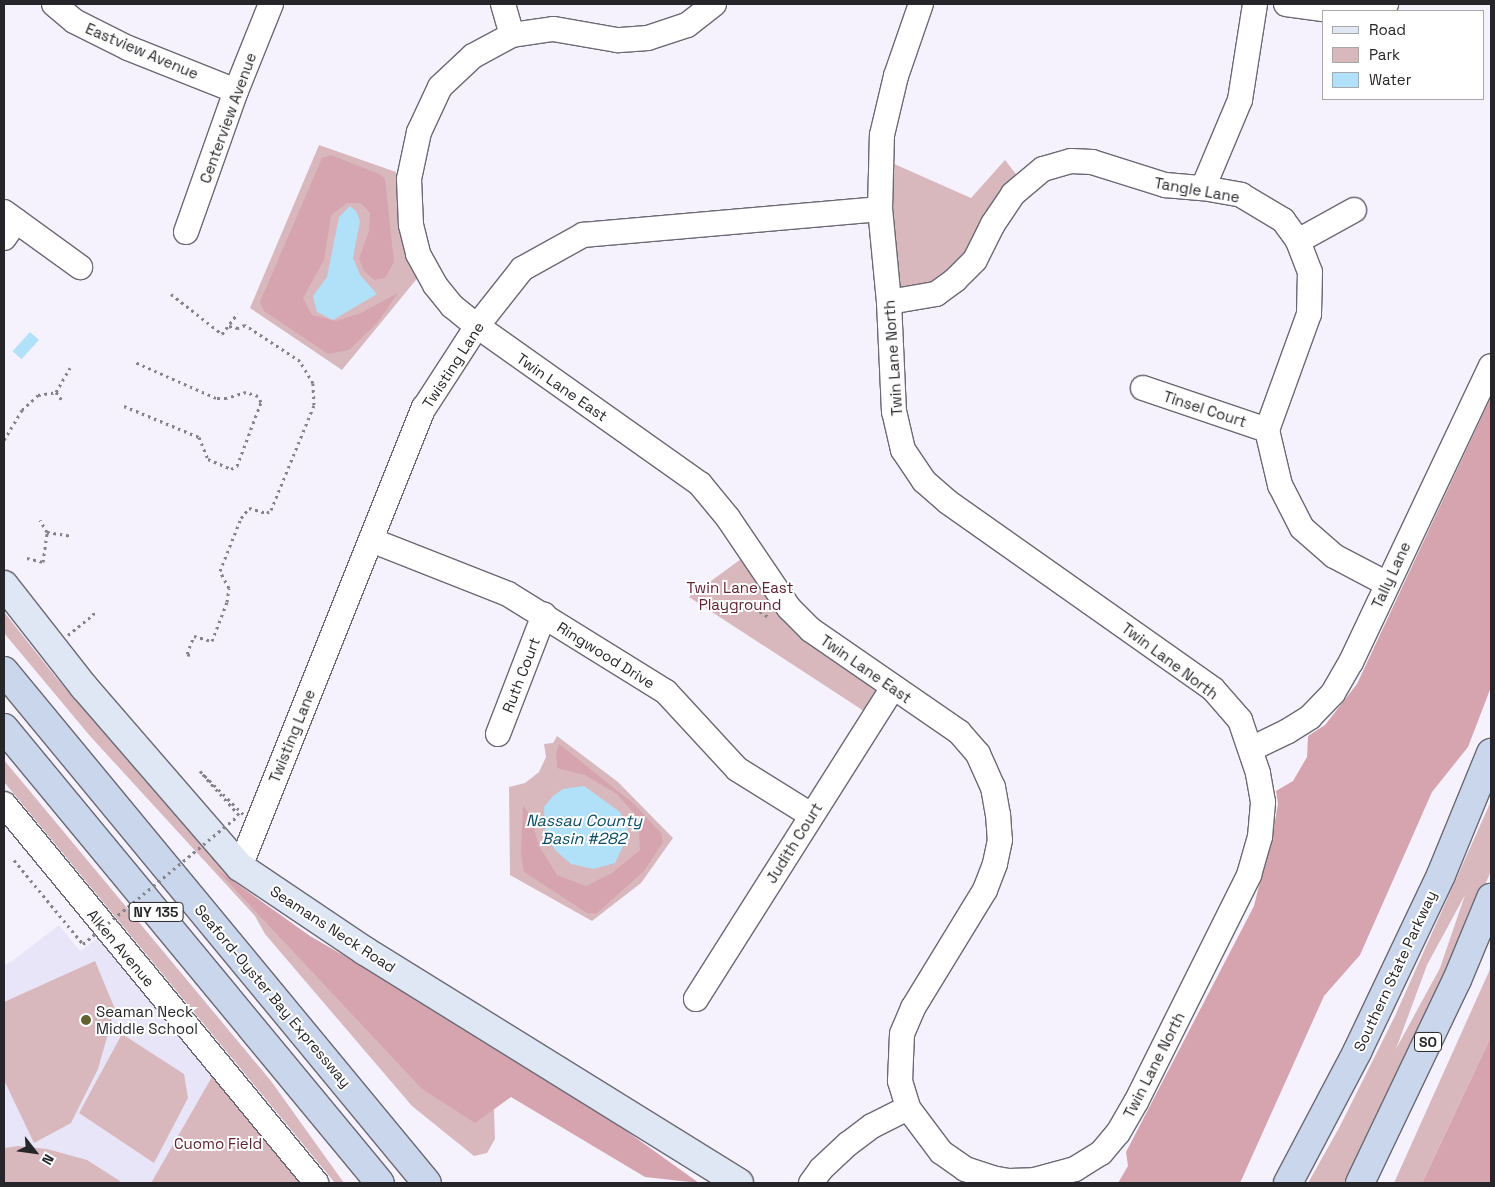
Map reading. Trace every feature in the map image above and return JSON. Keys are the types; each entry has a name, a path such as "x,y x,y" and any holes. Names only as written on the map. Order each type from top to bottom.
{"highway":[{"name":"Seaford-Oyster Bay Expressway","path":"4,671 428,1183"},
{"name":"NY 135","path":"4,728 380,1183"},
{"name":"Southern State Parkway","path":"1288,1183 1357,1052 1441,875 1491,753"},
{"name":"SO","path":"1360,1183 1457,980 1491,898"},
{"path":"383,1129 444,1183"},
{"path":"355,1152 375,1183"}],"main road":[{"name":"Seamans Neck Road","path":"4,585 84,686 240,868 365,950 739,1183"}],"street":[{"name":"Eastview Avenue","path":"54,4 74,21 128,48 236,91"},
{"name":"Centerview Avenue","path":"186,232 236,91 271,4"},
{"path":"503,4 512,35"},
{"name":"Twin Lane East","path":"714,4 687,25 648,38 616,40 553,29 512,35 473,56 440,87 419,132 409,179 411,225 418,254 435,285 452,306 477,326 700,484 728,518 789,608 811,630 959,732 978,754 993,787 1000,840 995,864 985,890 913,1008 902,1034 900,1081 908,1108"},
{"name":"Twin Lane North","path":"908,1108 941,1152 965,1168 992,1178 1009,1181 1050,1177 1075,1169 1101,1153 1118,1133 1136,1102 1249,875 1260,837 1262,802 1258,773 1240,720 1213,689 948,502 924,481 903,450 894,412 889,302 880,209 882,135 896,76 921,4"},
{"path":"1204,188 1240,100 1255,4"},
{"path":"1286,4 1329,10"},
{"path":"1362,10 1382,7 1386,4"},
{"name":"Tangle Lane","path":"889,302 936,294 955,280 974,260 1013,194 1043,169 1071,161 1092,162 1165,186 1204,188 1241,195 1283,220 1298,241 1310,272 1309,314 1267,430"},
{"name":"Twisting Lane","path":"240,868 424,408 477,326 522,269 583,235 880,209"},
{"path":"1298,241 1354,210"},
{"path":"8,224 80,267"},
{"name":"Tally Lane","path":"1251,749 1288,731 1310,716 1333,693 1351,662 1491,366"},
{"name":"Tinsel Court","path":"1143,388 1267,430"},
{"path":"1267,430 1280,485 1302,528 1334,556 1387,584"},
{"name":"Ringwood Drive","path":"371,540 508,594 666,692 737,769 811,815"},
{"name":"Ruth Court","path":"498,734 544,616"},
{"name":"Judith Court","path":"696,999 893,687"},
{"name":"Alken Avenue","path":"7,815 316,1183"},
{"path":"811,1183 821,1169 848,1144 872,1126 908,1108"}],"path":[{"path":"171,294 222,334 238,312"},
{"path":"190,655 187,654 194,636 212,642 227,602 229,588 220,571 242,518 249,508 267,514 271,510 314,405 313,383 300,361 245,325 238,328 228,326"},
{"path":"124,406 194,435 201,440 208,459 231,469 237,466 261,402 258,396 246,392 226,398 216,398 135,362"},
{"path":"56,392 70,368"},
{"path":"56,392 61,399"},
{"path":"4,440 16,419 30,401 38,395 56,392"},
{"path":"27,558 43,562 47,532 40,520"},
{"path":"47,532 71,536"},
{"path":"749,604 767,616"},
{"path":"65,637 93,615 95,610"},
{"path":"14,860 83,944 239,815 200,771 245,816"}],"shaded area":[{"path":"331,155 379,174 385,179 394,262 385,278 374,280 364,271 359,259 369,231 370,213 361,203 347,203 331,215 324,260 303,298 312,315 336,321 361,313 398,293 377,323 349,350 328,354 264,311 260,302 322,158"},
{"path":"1491,397 1491,687 1468,747 1432,792 1360,955 1324,996 1240,1183 1118,1183 1128,1166 1126,1152 1254,906 1275,821 1278,804 1276,791 1293,781 1307,757 1308,736 1325,725 1357,684"},
{"path":"559,744 634,804 661,833 663,842 644,871 596,914 587,913 524,872 521,854 523,805 530,815 539,846 557,875 586,886 612,873 640,850 638,818 617,794 585,775 557,768 556,753"},
{"path":"215,868 310,936 541,1070 699,1183 645,1177 511,1097 475,1123 422,1089"},
{"name":"Seaman Neck Middle School","path":"59,925 80,951 101,936 213,1075 151,1183 4,1183 4,965"},
{"path":"1491,1036 1491,1183 1422,1183 1488,1043"}],"green space":[{"path":"319,145 396,172 398,218 406,249 420,275 342,370 250,308"},
{"path":"883,159 971,198 1005,160 1022,182 953,279 891,301"},
{"name":"Twin Lane East Playground","path":"748,554 888,688 870,715 689,597"},
{"path":"4,612 54,675 231,880 218,870 474,1122 494,1109 495,1139 487,1153 474,1156 412,1106 265,934 255,916 90,736 4,633"},
{"path":"557,736 618,782 673,838 641,883 592,921 510,875 509,787 525,783 539,772 546,757 544,744 553,743"},
{"path":"4,760 271,1081 344,1183 335,1183 4,782"},
{"path":"1491,801 1491,871 1426,1021 1348,1183 1308,1183 1339,1128 1394,1018","holes":["1465,895 1440,968 1396,1049 1427,965"]},
{"path":"95,961 115,1009 98,1069 71,1123 34,1143 4,1080 4,1002"},
{"path":"1491,967 1491,1036 1488,1043 1422,1183 1394,1183"},
{"path":"122,1034 184,1074 188,1098 154,1163 79,1113"},
{"name":"Cuomo Field","path":"213,1075 301,1183 151,1183"},
{"path":"18,1146 47,1149 87,1160 120,1181 119,1183 4,1183 4,1148"}],"water":[{"path":"350,206 356,211 360,221 353,258 360,275 377,294 333,320 317,312 313,296 327,277 339,217"},
{"path":"30,332 39,340 22,359 13,351"},
{"name":"Nassau County Basin #282","path":"584,786 620,812 629,833 615,863 593,869 571,864 556,851 548,840 545,828 544,807 553,796 563,789"}],"place":[{"name":"Seaman Neck Middle School","path":"86,1020"}]}
